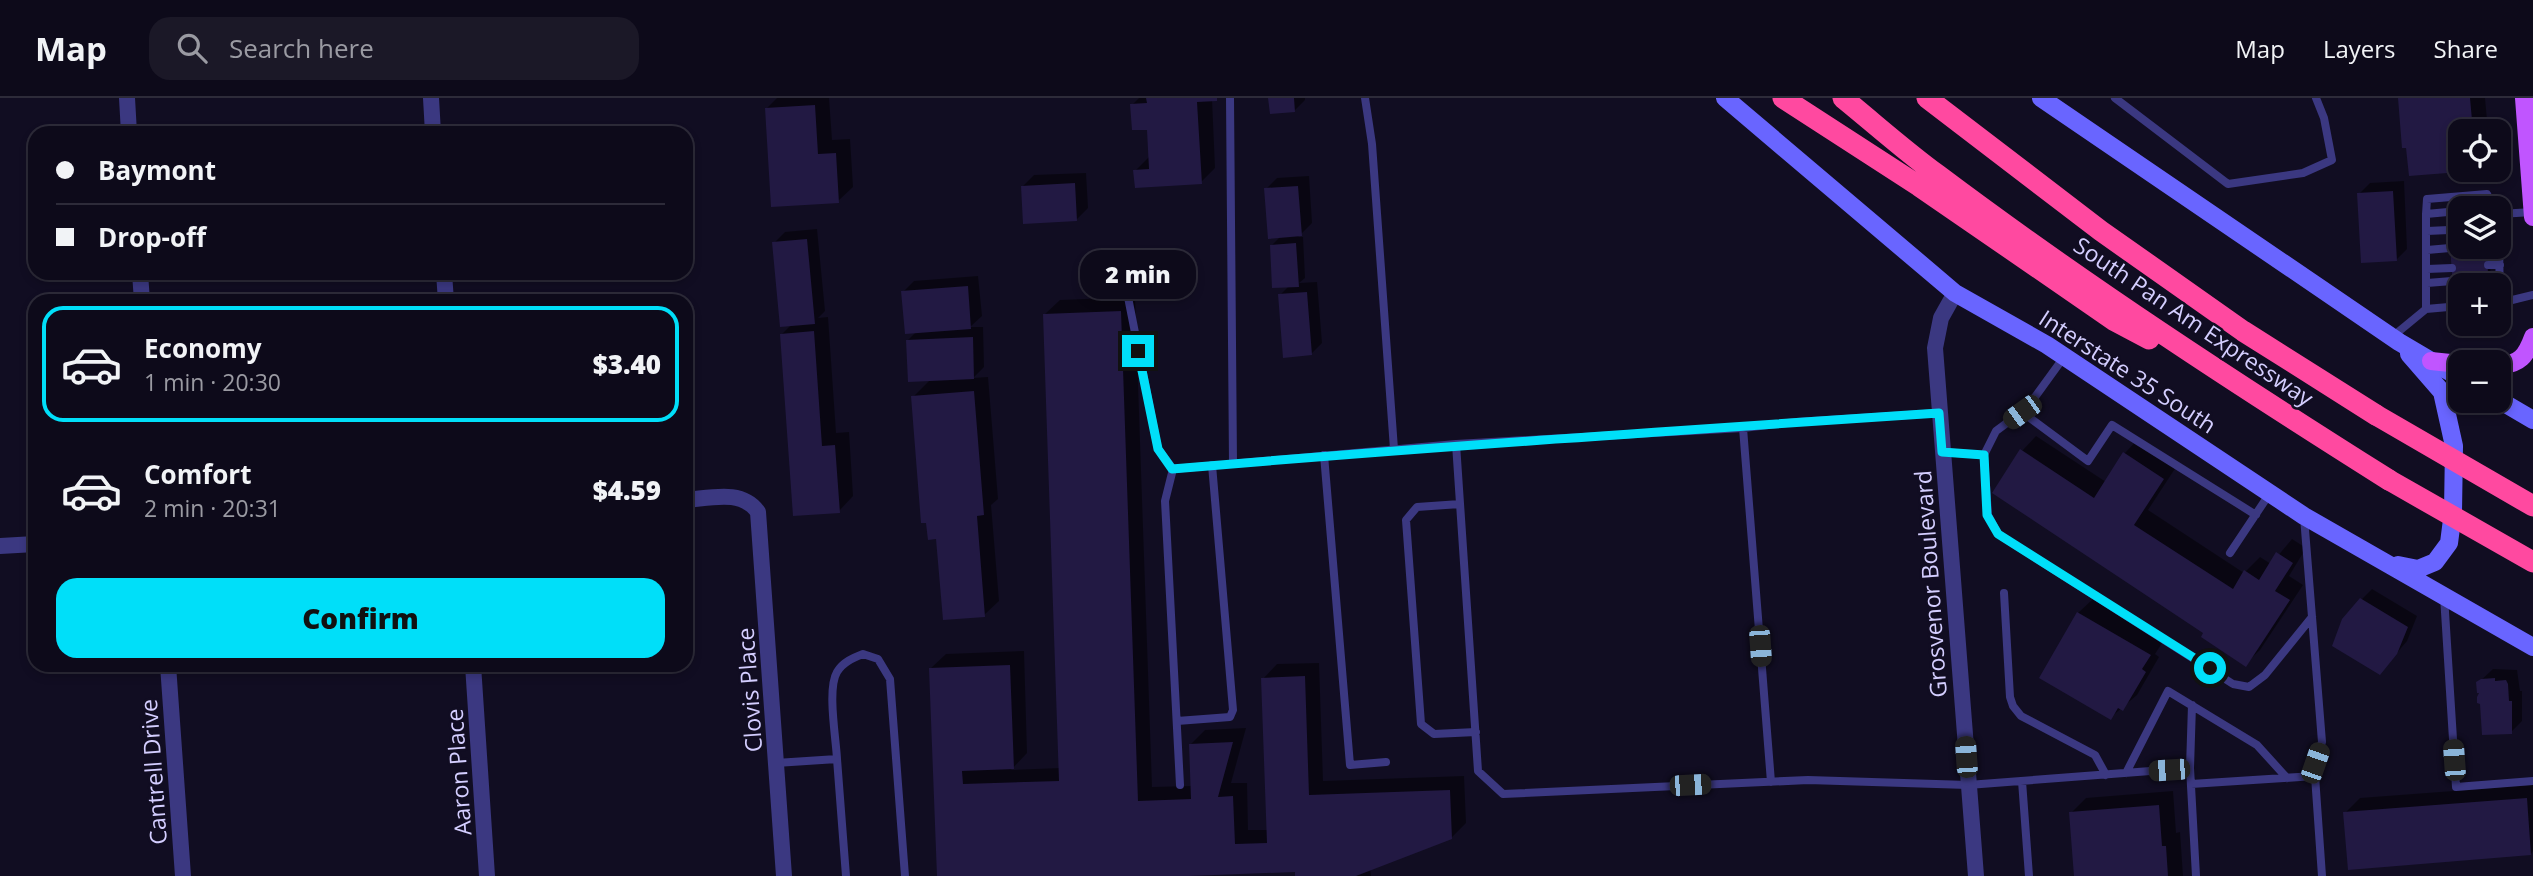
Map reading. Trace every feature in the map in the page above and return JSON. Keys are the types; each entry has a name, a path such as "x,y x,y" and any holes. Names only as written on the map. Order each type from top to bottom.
{"highway":[{"path":"1783,98 1919,186 2115,321 2238,384"},
{"name":"South Pan Am Expressway","path":"1843,98 1936,174 2101,292 2238,384 2389,480 2533,562"},
{"name":"South Pan Am Expressway","path":"1927,98 2101,231 2243,331 2376,415 2533,506"}],"main road":[{"name":"Interstate 35 South","path":"1725,98 1955,293 2064,357 2304,516 2533,647"},
{"path":"2040,98 2395,340 2448,371"},
{"path":"2524,98 2533,215"},
{"path":"2511,363 2521,360 2527,354 2533,337"},
{"path":"2381,561 2418,569 2435,562 2449,543 2453,512 2454,446 2442,392 2395,340"},
{"path":"2431,361 2448,363"},
{"path":"2511,407 2533,420"}],"street":[{"path":"127,98 129,126"},
{"path":"431,98 433,126"},
{"name":"Grosvenor Boulevard","path":"1955,293 1941,318 1935,348 1976,876"},
{"name":"Clovis Place","path":"693,500 730,497 751,503 758,512 784,876"},
{"path":"0,546 28,544"},
{"name":"Cantrell Drive","path":"168,672 183,876"},
{"name":"Aaron Place","path":"473,672 487,876"}],"lane":[{"path":"1230,98 1233,464"},
{"path":"1365,98 1372,144 1394,449"},
{"path":"2115,98 2228,184 2303,173 2332,160 2324,118 2316,98"},
{"path":"2463,196 2488,196"},
{"path":"2426,309 2427,199 2448,197"},
{"path":"2426,214 2448,212"},
{"path":"2511,214 2533,215"},
{"path":"2427,231 2448,230"},
{"path":"2427,250 2448,248"},
{"path":"2500,259 2501,273"},
{"path":"2488,265 2500,265"},
{"path":"2427,269 2452,268"},
{"path":"1124,276 1158,449 1172,469 1165,501 1180,785"},
{"path":"2427,283 2448,281"},
{"path":"2511,300 2533,295"},
{"path":"2395,340 2426,309 2448,307"},
{"path":"2064,357 2028,408 1996,431 1984,455 1987,515 1998,534 2233,684 2249,687 2266,675 2312,617"},
{"path":"2022,412 2088,461 2112,425 2256,515"},
{"path":"1172,469 1456,444 1744,428 1939,413"},
{"path":"1744,428 1771,782"},
{"path":"1456,444 1478,771 1503,794 1808,780 1968,785 2190,768"},
{"path":"1942,452 1984,455"},
{"path":"1325,456 1350,765 1386,762"},
{"path":"1177,721 1230,717 1233,710 1212,466"},
{"path":"2231,553 2270,493"},
{"path":"1460,504 1417,507 1406,520 1421,724 1434,734 1476,732"},
{"path":"2304,516 2322,742 2315,763 2322,876"},
{"path":"2004,593 2010,696 2013,706 2021,716 2095,755 2106,775"},
{"path":"2444,596 2456,787 2533,781"},
{"path":"846,876 832,690 836,673 849,659 863,653 878,659 890,679 905,876"},
{"path":"2126,773 2168,691 2257,745 2287,778"},
{"path":"2192,705 2190,768 2196,876"},
{"path":"776,763 837,759"},
{"path":"2191,784 2315,776"},
{"path":"2022,781 2029,876"}],"building":[{"path":"1146,98 1217,98 1217,101 1197,102 1202,184 1135,188 1133,170 1149,169 1147,130 1132,130 1130,104 1147,103"},
{"path":"1268,98 1294,98 1295,112 1270,114"},
{"path":"2398,98 2470,98 2472,119 2448,119 2448,173 2409,176 2406,148 2402,148"},
{"path":"815,105 818,154 836,153 839,203 771,207 765,108"},
{"path":"1075,183 1077,221 1023,224 1021,186"},
{"path":"1298,186 1302,236 1268,239 1264,188"},
{"path":"2393,191 2397,261 2361,263 2357,193"},
{"path":"807,239 815,324 780,327 772,242"},
{"path":"1296,243 1299,287 1272,288 1270,245"},
{"path":"2451,259 2487,259 2488,273 2452,273"},
{"path":"968,286 971,329 905,334 901,291"},
{"path":"1307,292 1312,355 1283,358 1278,294"},
{"path":"1121,311 1138,801 1191,799 1189,744 1233,742 1218,797 1233,796 1235,844 1267,843 1261,678 1305,676 1309,795 1450,790 1452,839 1356,876 1295,876 1295,872 1189,876 937,876 929,668 1010,665 1014,769 962,771 963,784 1059,781 1043,314"},
{"path":"814,331 822,446 835,445 840,513 793,516 780,334"},
{"path":"973,337 974,379 908,382 906,340"},
{"path":"974,391 984,515 977,516 985,617 943,620 936,539 928,540 926,523 921,523 911,396"},
{"path":"2020,449 2094,498 2123,452 2164,479 2134,525 2233,589 2244,570 2259,580 2276,552 2293,563 2275,591 2290,600 2246,667 2201,637 2203,633 1992,493"},
{"path":"2360,598 2408,627 2397,654 2380,675 2332,646 2342,619"},
{"path":"2077,612 2151,655 2142,669 2146,672 2123,711 2118,708 2111,720 2039,678"},
{"path":"2495,678 2495,681 2506,680 2508,684 2509,701 2512,701 2512,734 2482,735 2476,682"},
{"path":"2527,798 2531,855 2348,870 2343,812"},
{"path":"2159,805 2162,846 2166,846 2168,876 2074,876 2069,812"}],"route":[{"path":"1138,351 1158,449 1172,469 1456,444 1744,428 1939,413 1942,452 1984,455 1987,515 1998,534 2210,668"}]}
